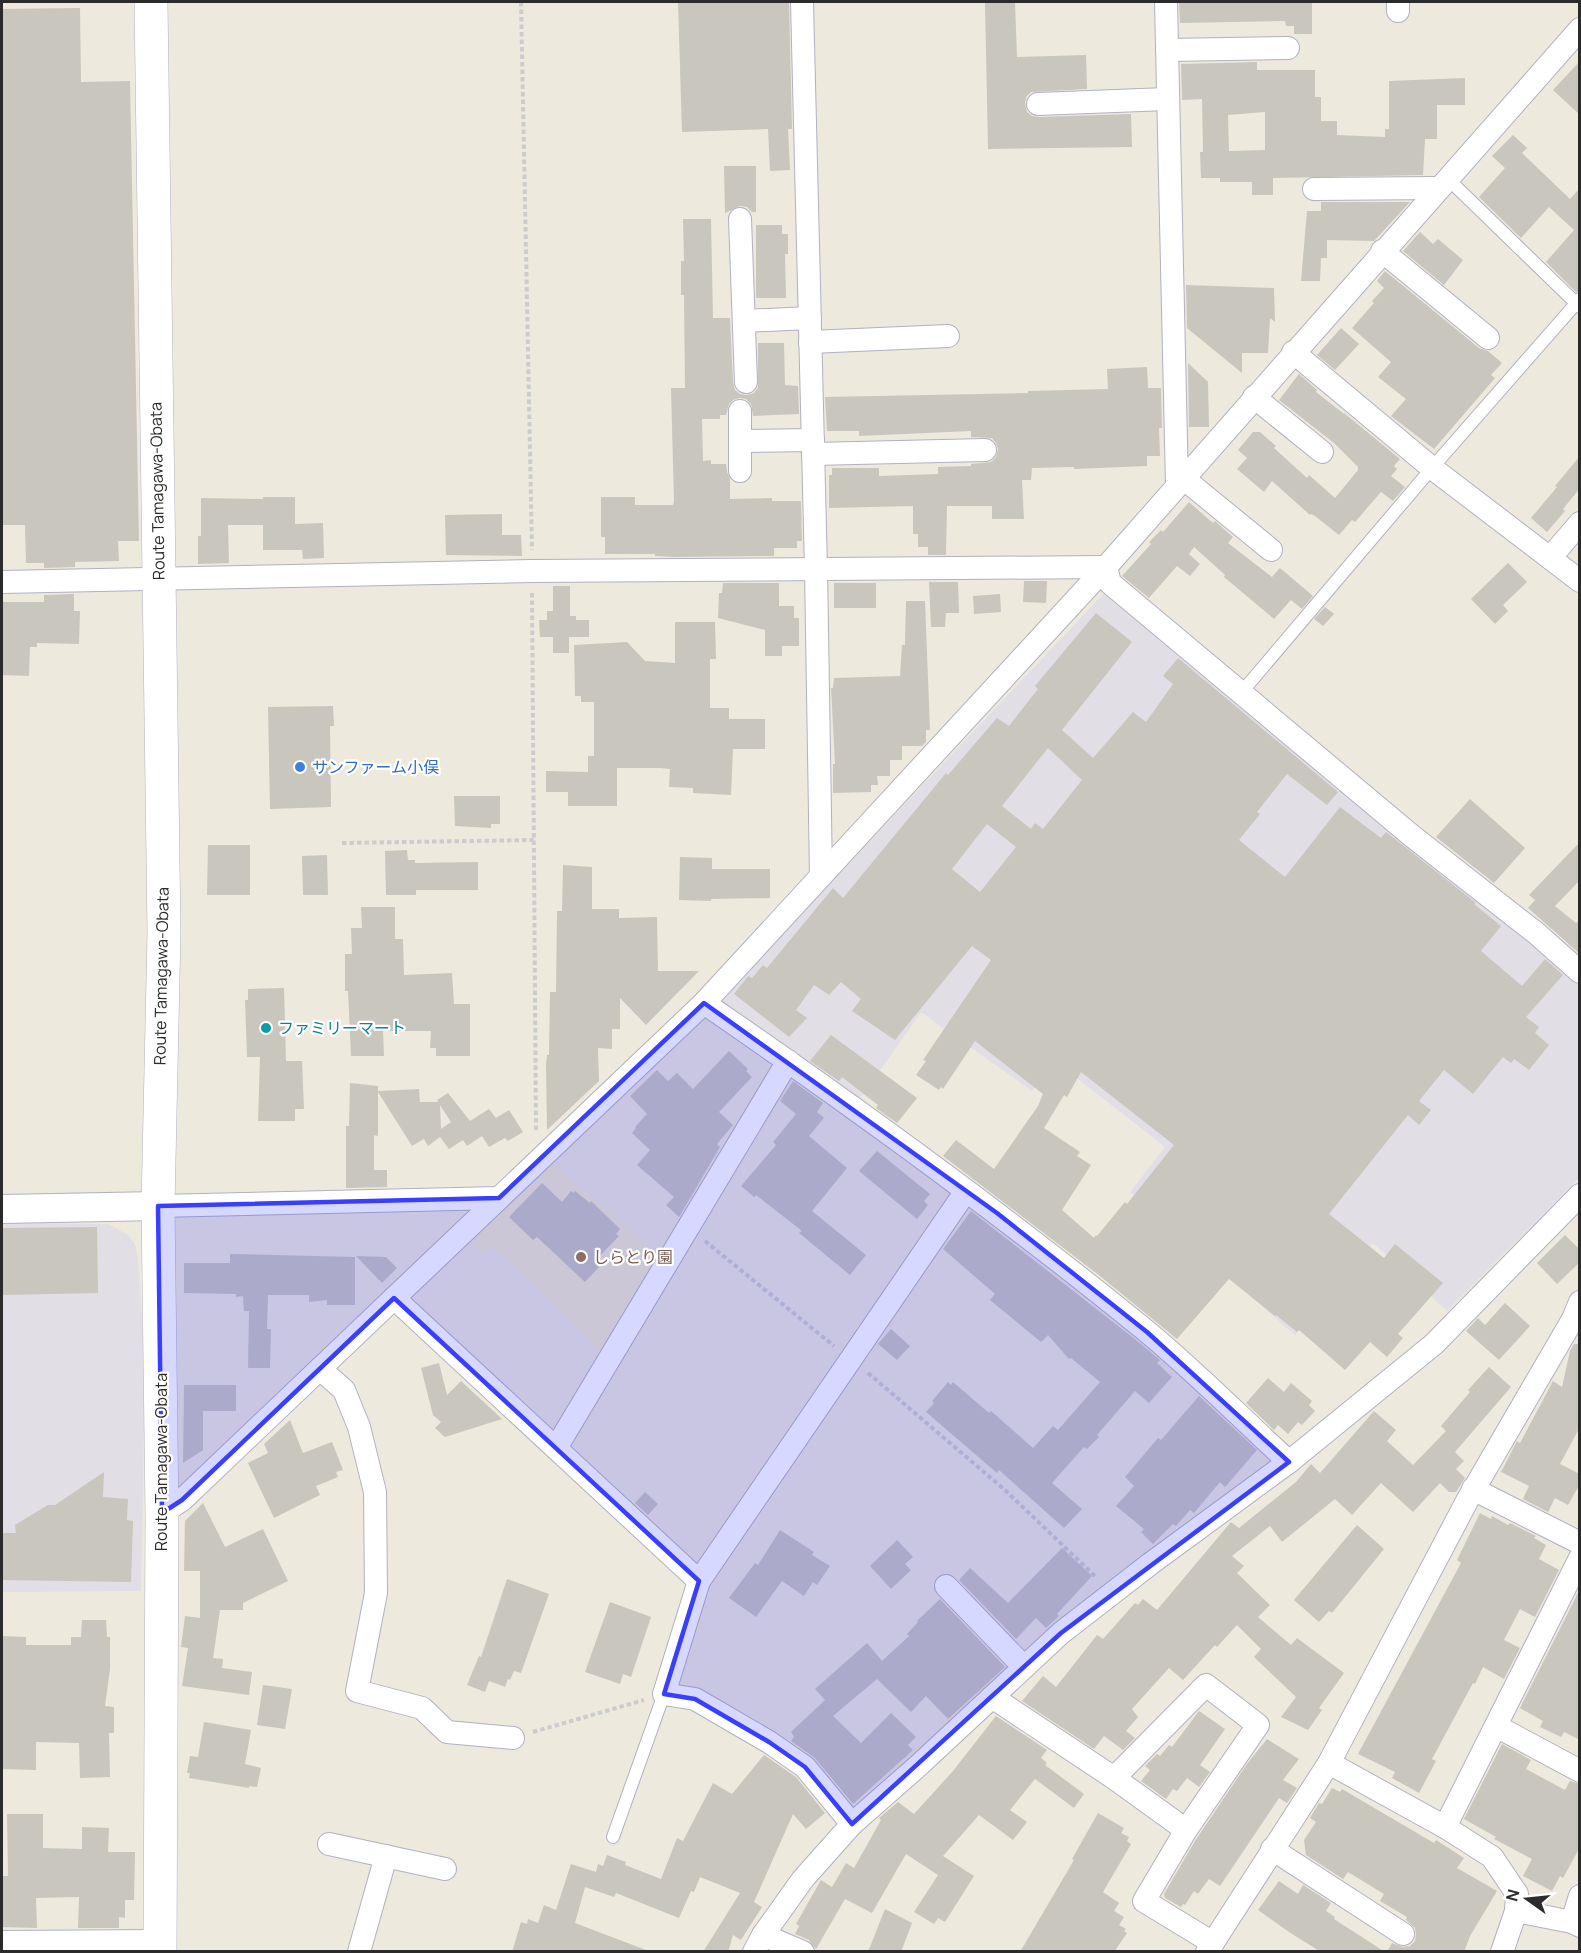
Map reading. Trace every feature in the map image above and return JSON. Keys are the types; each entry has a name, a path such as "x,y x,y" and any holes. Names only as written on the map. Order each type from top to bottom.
{"main road":[{"name":"Route Tamagawa-Obata","path":"151,2 164,964 158,1206 162,1513 160,1946"}],"street":[{"path":"802,2 816,569 820,876"},
{"path":"1166,2 1167,99 1180,482"},
{"path":"162,1513 182,1500 704,1003 1106,567 1580,28"},
{"path":"1167,50 1288,48"},
{"path":"1038,104 1167,99"},
{"path":"1314,189 1443,183"},
{"path":"740,219 746,382"},
{"path":"1383,251 1488,338"},
{"path":"744,321 810,318"},
{"path":"810,342 948,336"},
{"path":"1293,352 1432,468 1580,581"},
{"path":"1254,397 1322,452"},
{"path":"740,411 740,471"},
{"path":"740,441 813,447 984,450"},
{"path":"1180,482 1271,550"},
{"path":"1550,558 1580,523"},
{"path":"2,582 532,571 1106,567"},
{"path":"1106,567 1110,583 1412,836 1536,933 1580,972"},
{"path":"704,1003 788,1061 966,1191 1147,1332 1288,1462"},
{"path":"556,1448 788,1061"},
{"path":"852,1824 805,1767 769,1742 695,1699 664,1694 699,1581 966,1191"},
{"path":"803,1952 759,1943 803,1879 852,1824 918,1767 1061,1633 1288,1462 1434,1344 1580,1195"},
{"path":"2,1209 499,1198"},
{"path":"394,1298 699,1581"},
{"path":"1114,1778 1206,1685 1258,1725 1186,1830 1144,1901 1210,1947 1329,1763 1473,1489 1573,1319 1580,1302"},
{"path":"320,1369 344,1390 359,1427 375,1492 376,1593 357,1691 422,1708 447,1732 513,1738"},
{"path":"1473,1489 1580,1543"},
{"path":"1445,1827 1580,1558"},
{"path":"946,1586 1024,1667"},
{"path":"992,1697 1114,1778 1186,1830"},
{"path":"1496,1726 1580,1771"},
{"path":"1329,1763 1445,1827 1492,1857 1517,1894 1516,1911 1502,1952"},
{"path":"329,1844 445,1869"},
{"path":"1272,1849 1403,1934"},
{"path":"359,1952 386,1856"},
{"path":"1516,1911 1576,1924 1580,1896"},
{"path":"2,1942 160,1946"}],"lane":[{"path":"1241,693 1432,468 1578,303 1443,183"},
{"path":"613,1837 664,1694"}],"path":[{"path":"342,843 534,840"},
{"path":"688,1227 851,1359 1005,1490 1113,1593"},
{"path":"513,1738 664,1694"}],"highlighted area":[{"path":"704,1003 997,1213 1147,1332 1289,1462 1061,1633 852,1824 805,1767 769,1742 695,1699 664,1694 699,1581 394,1298 182,1500 162,1513 158,1206 499,1198"}],"shaded area":[{"path":"1106,591 1579,984 1579,1178 1447,1311 1373,1243 1295,1335 1130,1192 1165,1147 1055,1061 1032,1091 921,1012 860,1099 724,1007 723,997"},
{"name":"しらとり園","path":"552,1162 662,1259 602,1353 492,1246 484,1254 471,1242"},
{"path":"2,1223 108,1224 128,1235 135,1244 138,1257 145,1378 141,1591 2,1592"}],"building":[{"path":"678,2 789,2 792,129 788,129 790,170 770,171 768,129 682,132"},
{"path":"985,2 1015,2 1017,57 1086,55 1087,89 1031,92 1026,97 1027,112 1039,117 1131,114 1132,147 988,149"},
{"path":"1179,2 1312,2 1312,34 1294,34 1294,26 1286,26 1285,21 1180,23"},
{"path":"80,8 81,82 130,81 139,541 118,541 119,561 75,562 75,567 44,568 44,563 26,563 25,525 2,525 2,9"},
{"path":"1580,61 1580,115 1553,90"},
{"path":"1257,62 1257,70 1315,70 1315,97 1321,97 1321,121 1337,121 1337,135 1385,137 1385,129 1389,129 1389,81 1465,78 1465,105 1437,105 1437,139 1425,139 1423,175 1273,178 1273,195 1252,195 1252,182 1220,182 1220,178 1201,178 1202,99 1182,100 1181,64","holes":["1265,112 1265,150 1229,151 1228,115"]},
{"path":"1513,135 1527,148 1522,153 1570,199 1580,188 1580,291 1576,292 1546,262 1574,230 1549,207 1521,238 1479,197 1505,168 1492,156"},
{"path":"724,166 756,166 756,212 740,206 725,213"},
{"path":"1321,202 1410,202 1374,241 1327,240 1327,258 1321,258 1320,281 1301,281 1307,211 1321,211"},
{"path":"683,219 711,219 713,318 730,318 735,390 747,395 754,393 758,388 758,343 784,343 785,385 798,386 799,414 753,416 751,404 746,399 739,398 729,404 726,415 720,415 720,419 702,419 703,461 711,460 711,464 726,464 730,479 730,499 772,498 772,501 801,501 802,541 797,541 797,548 774,548 774,556 674,557 655,556 655,554 605,554 605,537 601,537 601,497 635,497 635,505 673,505 674,501 671,388 685,388 684,295 681,295 681,261 684,261"},
{"path":"756,225 782,225 782,234 788,234 788,254 785,254 786,298 756,298"},
{"path":"1420,232 1433,244 1438,239 1463,260 1444,285 1403,251"},
{"path":"1385,271 1479,348 1488,351 1502,363 1491,375 1495,378 1434,449 1391,416 1406,399 1378,377 1391,362 1352,328 1384,288 1377,281"},
{"path":"1186,285 1274,288 1275,322 1270,318 1268,353 1242,353 1242,373 1187,328"},
{"path":"1341,328 1359,344 1335,370 1317,355"},
{"path":"1188,363 1208,382 1209,427 1189,427"},
{"path":"1147,367 1148,388 1161,388 1162,428 1159,428 1160,456 1147,456 1147,466 1032,468 1031,480 1022,480 1024,519 992,519 992,506 947,506 946,555 928,555 928,547 918,547 918,534 913,534 913,506 829,508 829,475 832,475 832,468 879,468 879,476 938,474 938,467 971,466 971,464 991,462 996,457 998,449 992,438 971,437 971,431 859,436 859,431 827,431 825,397 1108,389 1107,369"},
{"path":"1299,374 1317,390 1316,392 1400,459 1394,466 1397,469 1391,476 1405,487 1393,501 1381,492 1355,522 1352,520 1339,535 1315,516 1310,515 1272,481 1264,492 1237,469 1247,458 1238,450 1253,432 1260,432 1307,478 1309,475 1335,498 1358,470 1358,467 1334,443 1279,400"},
{"path":"1580,456 1580,488 1563,509 1565,511 1547,532 1531,518"},
{"path":"263,497 295,497 295,524 323,523 324,558 303,559 302,550 263,550 263,525 228,525 229,563 198,564 201,498 263,499"},
{"path":"1189,502 1233,537 1228,543 1272,577 1280,568 1313,596 1302,609 1291,600 1274,619 1224,577 1225,575 1194,547 1189,554 1200,564 1190,576 1177,566 1149,598 1122,576 1151,544 1149,542 1161,530 1163,532"},
{"path":"502,514 502,535 521,535 522,556 446,555 445,515"},
{"path":"1508,563 1527,582 1503,605 1508,611 1495,624 1471,599"},
{"path":"1024,581 1047,581 1046,603 1023,602"},
{"path":"929,582 958,582 959,613 946,613 945,627 931,627"},
{"path":"723,583 779,583 779,606 794,606 794,618 799,618 799,646 782,646 782,656 765,656 765,630 718,618 719,593 722,593"},
{"path":"834,583 876,583 876,608 834,608"},
{"path":"553,586 570,586 570,616 576,616 576,620 589,620 589,637 569,637 569,653 553,653 553,637 540,637 539,620 547,620 547,611 553,611"},
{"path":"74,594 74,611 80,611 79,644 37,643 37,647 30,647 29,676 2,675 2,602 44,602 44,595"},
{"path":"1000,594 1001,612 974,614 973,596"},
{"path":"906,601 925,601 930,730 926,730 926,742 922,746 902,746 902,760 890,760 890,776 877,776 878,785 871,785 871,792 833,793 833,764 835,764 831,688 833,688 834,678 900,676 902,645 905,645"},
{"path":"1325,607 1334,614 1323,626 1314,619"},
{"path":"1096,613 1132,642 1062,730 1093,758 1133,712 1146,722 1173,684 1163,676 1178,658 1338,792 1327,805 1287,774 1257,812 1260,814 1239,840 1285,877 1340,807 1381,838 1386,832 1476,903 1474,904 1501,926 1481,951 1522,986 1545,959 1563,975 1526,1017 1539,1027 1535,1033 1549,1045 1529,1070 1514,1059 1511,1063 1503,1057 1473,1094 1444,1070 1419,1101 1431,1110 1419,1125 1408,1115 1329,1214 1384,1258 1395,1244 1443,1283 1398,1334 1403,1338 1387,1357 1370,1342 1345,1370 1299,1330 1297,1332 1275,1316 1229,1279 1177,1339 1100,1276 943,1156 956,1140 994,1169 1038,1106 1043,1094 975,1041 943,1089 941,1087 939,1090 916,1075 926,1061 923,1060 991,960 972,946 895,1040 852,1011 861,999 841,982 829,995 814,985 796,1010 807,1018 789,1037 734,994 748,976 752,978 763,965 767,968 833,888 843,898 946,773 948,775 997,718 1009,726 1038,689 1035,686","holes":["1048,748 1082,780 1043,829 1035,823 1031,829 1002,806","987,824 1016,847 980,892 952,869","1081,1072 1174,1145 1127,1204 1125,1202 1094,1238 1062,1210 1091,1165 1077,1156 1080,1152 1044,1128 1064,1095 1067,1097"]},
{"path":"675,622 715,622 716,659 710,659 710,708 729,708 729,719 765,719 765,749 733,749 731,795 693,793 693,788 669,787 670,769 660,768 617,768 617,806 568,806 568,792 546,792 546,771 588,772 588,756 594,756 594,702 581,702 581,696 575,696 574,645 627,642 645,661 675,663"},
{"name":"サンファーム小俣","path":"333,706 334,726 330,726 331,807 270,809 268,707"},
{"path":"454,796 500,796 500,824 491,824 491,828 455,826"},
{"path":"1470,799 1525,848 1494,883 1436,837"},
{"path":"1580,842 1580,880 1555,906 1576,923 1580,920 1580,954 1528,908 1535,900 1529,895"},
{"path":"208,845 250,845 250,895 207,895"},
{"path":"407,850 408,860 415,860 415,863 478,862 478,890 416,890 416,895 386,895 385,851"},
{"path":"327,855 328,895 303,895 302,856"},
{"path":"680,857 712,858 712,869 770,869 770,898 679,900"},
{"path":"563,865 592,867 592,909 619,909 619,918 657,917 658,971 699,971 646,1025 620,998 620,1029 612,1029 612,1049 598,1048 599,1081 547,1130 546,1064 547,1055 549,1055 550,992 556,992 557,911 562,911"},
{"path":"361,907 395,907 395,939 403,939 404,975 452,973 454,1004 470,1004 470,1056 436,1056 436,1048 430,1048 431,1031 383,1031 384,1056 351,1056 348,991 345,991 345,954 352,954 351,928 362,928"},
{"path":"284,988 286,1061 302,1061 304,1109 295,1109 295,1121 258,1121 260,1057 247,1057 245,1000 248,1000 248,989"},
{"path":"831,1035 917,1098 897,1123 876,1108 878,1105 842,1077 839,1081 810,1061"},
{"path":"729,1051 748,1069 746,1071 752,1077 719,1112 733,1125 717,1144 720,1147 679,1217 666,1205 674,1197 637,1165 650,1150 632,1133 647,1114 630,1096 657,1070 668,1081 677,1073 693,1089"},
{"path":"793,1081 823,1103 817,1112 824,1118 809,1136 847,1168 812,1211 866,1255 850,1275 799,1233 802,1231 741,1186 776,1145 773,1142 796,1114 780,1101"},
{"path":"350,1083 378,1086 378,1091 419,1089 420,1102 438,1102 437,1100 448,1093 470,1121 489,1109 496,1118 509,1110 523,1132 508,1141 505,1138 489,1147 482,1136 467,1146 463,1140 449,1149 440,1137 428,1146 424,1139 412,1146 378,1092 378,1136 374,1135 374,1170 387,1170 387,1187 346,1188 346,1126 349,1126","holes":["440,1105 451,1122 441,1129"]},
{"path":"877,1151 930,1194 924,1201 928,1205 917,1219 859,1171"},
{"path":"542,1183 562,1202 571,1191 574,1193 575,1191 590,1203 591,1201 620,1229 616,1234 619,1236 594,1262 599,1267 585,1282 537,1237 533,1240 509,1217"},
{"path":"971,1211 1136,1340 1160,1360 1157,1363 1172,1377 1149,1403 1135,1391 1097,1435 1099,1437 1087,1449 1084,1447 1052,1483 1082,1509 1064,1528 999,1470 997,1473 926,1412 948,1382 951,1385 953,1382 989,1413 991,1411 1033,1448 1053,1426 1058,1430 1100,1382 1071,1358 1069,1359 1048,1335 1041,1342 990,1300 995,1294 943,1249"},
{"path":"97,1227 98,1293 2,1295 2,1228"},
{"path":"1565,1235 1580,1250 1580,1262 1557,1284 1537,1263"},
{"path":"230,1254 355,1257 355,1305 327,1305 327,1300 309,1302 309,1295 268,1295 267,1329 271,1329 270,1368 248,1368 249,1311 244,1311 243,1296 184,1293 184,1263 230,1263"},
{"path":"356,1256 386,1257 397,1268 382,1283"},
{"path":"1505,1303 1530,1326 1499,1360 1466,1331 1478,1318 1485,1325"},
{"path":"891,1329 910,1346 897,1360 878,1344"},
{"path":"1574,1344 1580,1344 1580,1427 1560,1464 1580,1474 1580,1484 1568,1505 1555,1498 1548,1512 1523,1499 1529,1486 1501,1472 1517,1441 1520,1443 1553,1381 1562,1387 1570,1351"},
{"path":"439,1363 447,1395 461,1381 502,1419 445,1437 435,1428 441,1422 433,1415 421,1368"},
{"path":"1489,1367 1511,1387 1455,1452 1464,1461 1456,1469 1465,1478 1456,1492 1449,1492 1440,1483 1413,1512 1381,1483 1352,1515 1335,1499 1282,1542 1270,1526 1232,1556 1244,1566 1237,1573 1270,1605 1258,1617 1291,1645 1297,1638 1344,1673 1319,1708 1322,1710 1308,1730 1281,1717 1296,1697 1254,1657 1261,1649 1237,1625 1183,1680 1169,1668 1132,1709 1138,1717 1126,1731 1135,1738 1123,1750 1104,1736 1094,1749 1022,1701 1043,1676 1056,1687 1097,1635 1103,1639 1135,1603 1138,1605 1143,1599 1157,1610 1231,1522 1239,1528 1296,1482 1311,1464 1320,1473 1374,1411 1396,1430 1387,1441 1413,1465 1446,1431 1441,1426"},
{"path":"1268,1378 1284,1392 1291,1383 1312,1401 1309,1405 1315,1411 1302,1425 1298,1422 1288,1434 1278,1425 1274,1430 1246,1403"},
{"path":"184,1385 236,1385 236,1411 203,1411 203,1450 183,1463"},
{"path":"1199,1396 1257,1450 1225,1487 1220,1482 1194,1513 1190,1510 1176,1526 1173,1524 1153,1544 1141,1532 1144,1529 1116,1506 1134,1486 1125,1477 1158,1438 1161,1440"},
{"path":"290,1420 303,1453 332,1442 343,1470 336,1472 338,1477 316,1486 320,1495 274,1518 248,1463 268,1453 264,1444"},
{"path":"104,1472 103,1497 128,1499 127,1520 133,1521 131,1582 2,1580 2,1533 16,1533 15,1525 48,1505 55,1505"},
{"path":"645,1492 658,1504 648,1515 635,1503"},
{"path":"203,1503 225,1547 263,1529 288,1581 243,1603 243,1610 220,1610 213,1658 223,1659 222,1668 252,1672 249,1695 182,1686 188,1648 181,1647 185,1616 200,1618 200,1571 184,1571 185,1521"},
{"path":"1480,1513 1491,1519 1492,1516 1508,1525 1510,1523 1536,1536 1534,1538 1546,1545 1539,1559 1559,1570 1535,1617 1520,1609 1504,1640 1520,1648 1504,1679 1483,1667 1432,1759 1436,1761 1419,1793 1392,1778 1395,1772 1358,1754 1461,1563 1457,1560"},
{"path":"1357,1525 1384,1549 1332,1613 1329,1611 1319,1622 1294,1600"},
{"path":"780,1530 814,1552 812,1555 830,1566 817,1585 813,1582 804,1596 782,1581 756,1617 729,1598 755,1563 758,1565"},
{"path":"897,1540 913,1557 905,1564 911,1570 891,1589 870,1566"},
{"path":"1062,1548 1092,1576 1046,1628 1036,1618 1016,1639 959,1580 970,1568 1008,1603"},
{"path":"507,1579 549,1594 521,1673 514,1671 505,1687 489,1681 485,1692 467,1685 479,1656 481,1657"},
{"path":"1580,1589 1580,1740 1564,1732 1561,1737 1540,1727 1543,1721 1520,1708"},
{"path":"940,1599 1005,1667 948,1719 926,1696 911,1712 877,1679 833,1716 861,1743 891,1713 916,1737 908,1745 913,1750 853,1804 815,1758 791,1741 794,1737 791,1732 825,1700 815,1689 867,1643 882,1661 909,1636 907,1634 917,1621"},
{"path":"610,1602 651,1617 631,1677 623,1674 620,1684 585,1672"},
{"path":"82,1620 106,1620 107,1637 110,1637 110,1669 105,1706 114,1707 114,1733 109,1733 110,1777 80,1778 79,1743 36,1742 36,1770 2,1769 2,1636 26,1637 26,1645 71,1645 71,1637 81,1637"},
{"path":"263,1685 292,1689 285,1729 257,1725"},
{"path":"1199,1711 1225,1729 1200,1765 1210,1772 1199,1787 1187,1778 1177,1791 1173,1789 1166,1799 1141,1781 1150,1770 1145,1766 1157,1754 1160,1756 1169,1745 1172,1747"},
{"path":"996,1716 1047,1750 1041,1758 1047,1763 1045,1765 1084,1794 1074,1808 1035,1779 1010,1810 1027,1822 1013,1840 979,1815 943,1856 974,1876 945,1922 938,1918 934,1924 914,1912 938,1875 906,1854 872,1913 845,1899 816,1949 809,1940 795,1934 799,1926 796,1924 821,1880 832,1887 846,1863 854,1868 881,1820 879,1818 898,1802 914,1814 953,1771"},
{"path":"204,1722 251,1730 245,1764 261,1768 257,1787 249,1786 249,1788 189,1778 190,1773 187,1773 190,1756 198,1757"},
{"path":"1267,1739 1299,1759 1283,1780 1297,1788 1287,1803 1279,1798 1220,1886 1209,1879 1198,1894 1194,1891 1185,1905 1181,1907 1165,1898 1164,1894 1195,1841 1247,1764"},
{"path":"1502,1744 1531,1760 1526,1769 1565,1790 1570,1781 1580,1784 1580,1847 1563,1878 1560,1876 1552,1891 1523,1876 1532,1859 1494,1839 1496,1837 1464,1819"},
{"path":"764,1755 796,1777 825,1813 806,1829 793,1814 754,1902 762,1907 741,1940 733,1935 728,1952 703,1952 740,1893 700,1877 679,1918 616,1893 614,1897 585,1887 575,1923 646,1950 646,1952 512,1952 521,1922 527,1924 528,1919 538,1923 544,1905 556,1910 571,1864 596,1872 598,1864 603,1866 607,1855 626,1862 625,1865 661,1879 677,1838 683,1841 713,1783 732,1794"},
{"path":"1332,1788 1340,1792 1342,1789 1434,1843 1436,1840 1464,1858 1457,1868 1497,1891 1470,1936 1464,1952 1387,1952 1392,1943 1403,1947 1410,1946 1415,1941 1415,1928 1406,1920 1407,1917 1380,1901 1384,1894 1348,1872 1343,1879 1306,1855 1304,1840 1316,1822 1310,1818"},
{"path":"1098,1813 1124,1828 1121,1833 1129,1837 1127,1841 1131,1844 1103,1892 1119,1903 1114,1911 1124,1917 1119,1925 1126,1929 1124,1931 1127,1933 1114,1952 1020,1952 1074,1860 1072,1859"},
{"path":"7,1814 43,1814 43,1848 82,1849 82,1827 109,1828 108,1852 135,1852 134,1900 125,1900 125,1918 119,1917 119,1928 78,1928 79,1897 36,1898 37,1928 2,1927 2,1876 8,1876"},
{"path":"1279,1881 1298,1894 1303,1885 1331,1903 1326,1911 1335,1917 1334,1919 1385,1952 1321,1952 1289,1932 1258,1910"},
{"path":"885,1909 912,1923 901,1952 868,1952"}],"place":[{"name":"サンファーム小俣","path":"300,767"},
{"name":"ファミリーマート","path":"266,1028"},
{"name":"しらとり園","path":"581,1257"}]}
